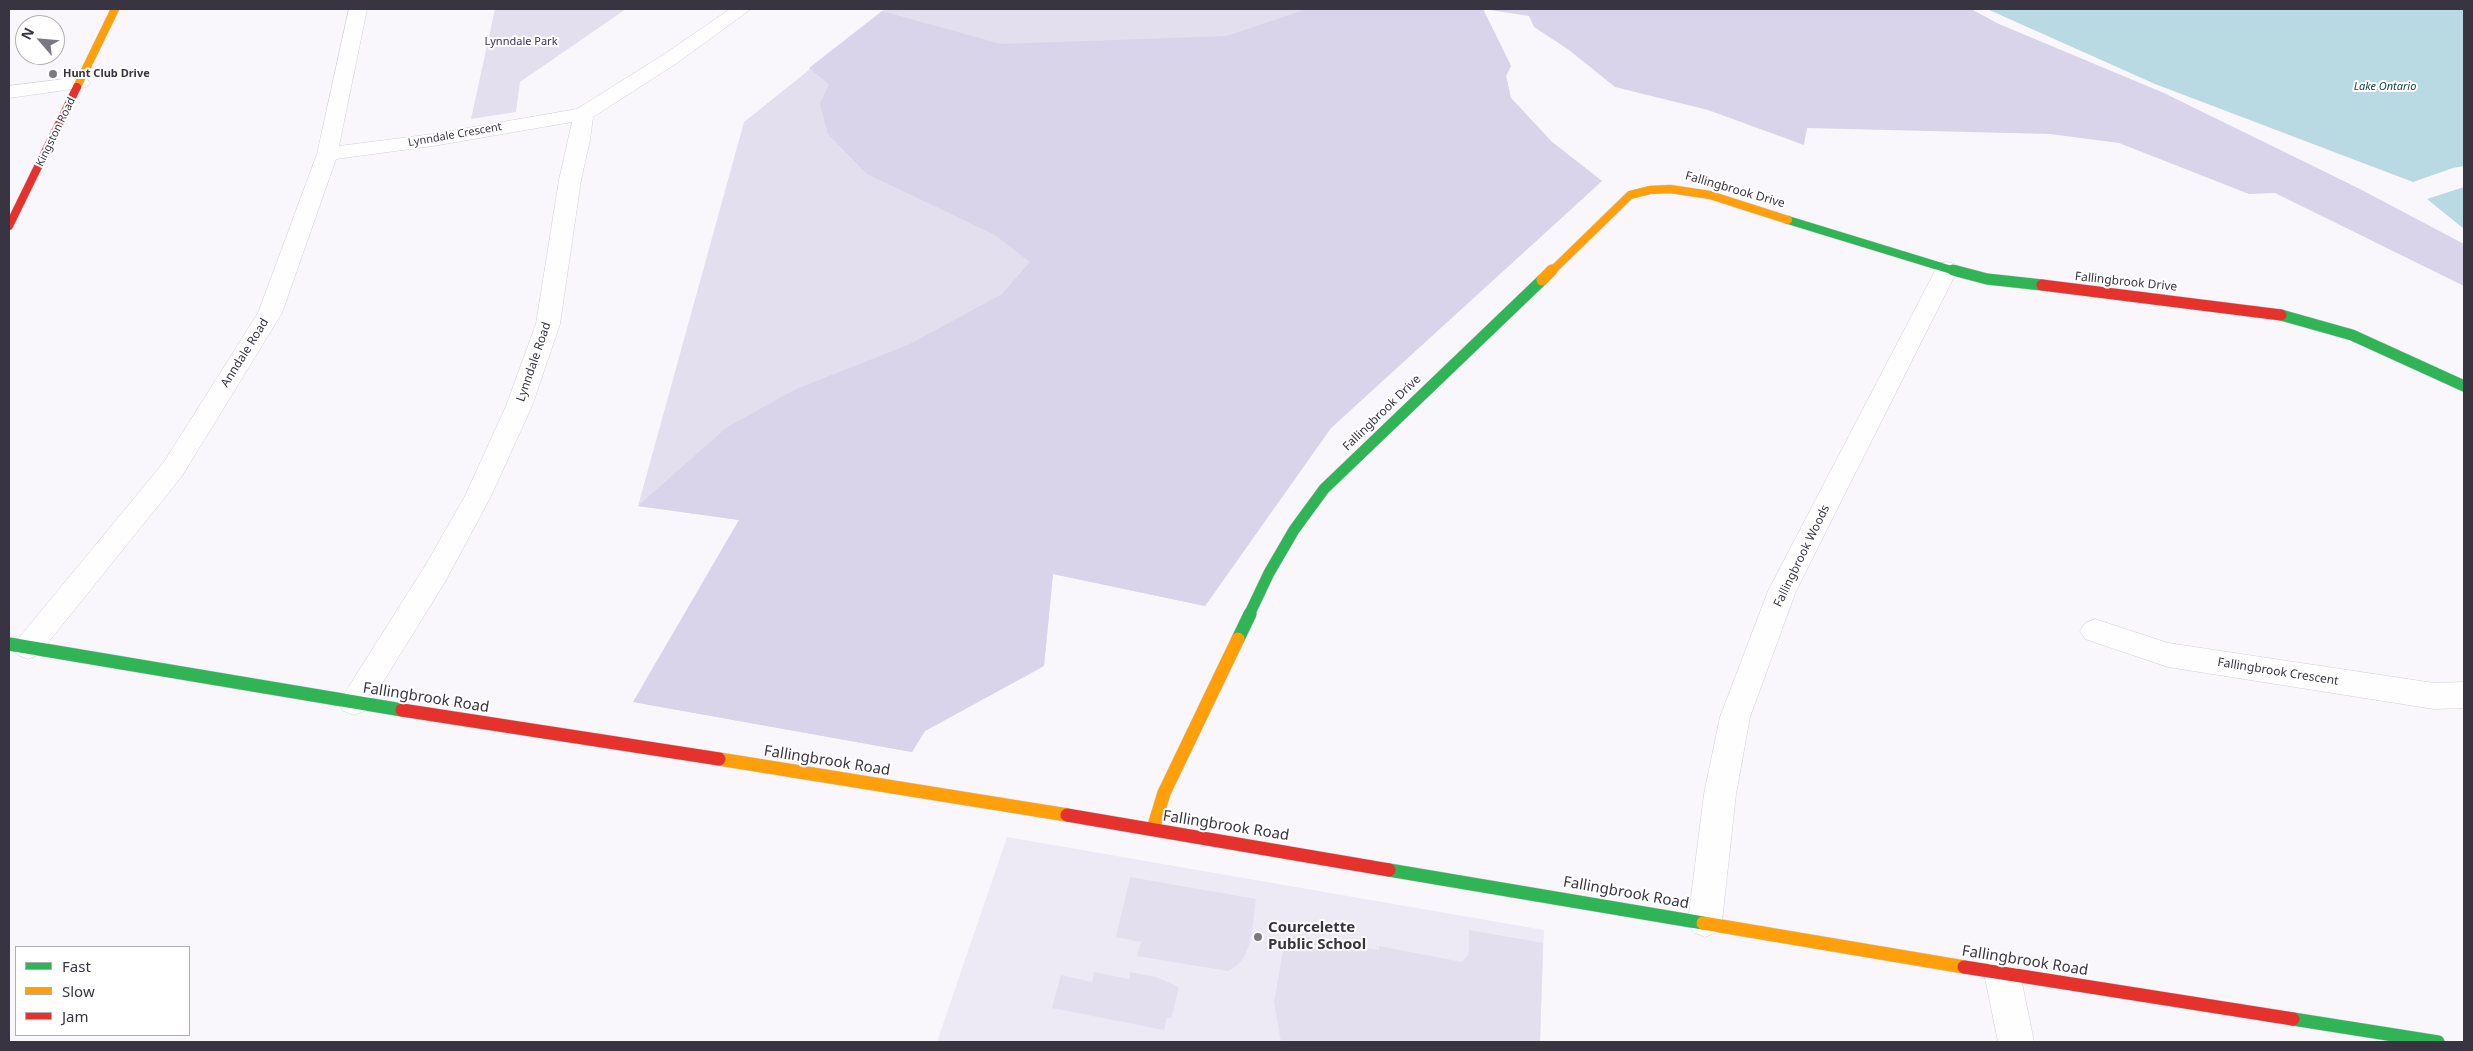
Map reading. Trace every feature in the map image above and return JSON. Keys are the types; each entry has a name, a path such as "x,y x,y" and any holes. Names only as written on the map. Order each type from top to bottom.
{"street":[{"name":"Kingston Road","path":"9,226 115,9"},
{"name":"Anndale Road","path":"19,645 173,470 270,313 327,154 358,9"},
{"path":"582,114 670,59 742,9"},
{"path":"9,92 80,83"},
{"name":"Lynndale Crescent","path":"327,154 433,140 582,114"},
{"name":"Lynndale Road","path":"354,702 435,574 473,505 519,406 548,324 570,180 580,140 582,114"},
{"name":"Fallingbrook Drive","path":"1153,829 1164,793 1269,573 1294,530 1324,488 1630,195 1646,189 1669,186 1691,190 1947,270 1988,280 2254,310 2329,325 2377,343 2464,386"},
{"name":"Fallingbrook Woods","path":"1705,921 1720,794 1735,717 1782,591 1947,270"},
{"name":"Fallingbrook Crescent","path":"2095,631 2168,655 2434,696 2464,695"},
{"name":"Fallingbrook Road","path":"19,645 354,702 1153,829 1705,921 2002,973 2438,1042"},
{"path":"2002,973 2016,1042"}],"shaded area":[{"path":"1307,9 1483,9 1511,66 1506,76 1511,98 1552,142 1602,181 1331,428 1205,606 1053,574 1044,666 925,731 912,752 633,702 739,520 638,506 726,428 794,390 910,344 1002,294 1030,262 995,235 867,174 828,134 820,104 829,84 809,68 882,11 1001,44 1227,36"},
{"path":"1484,9 1971,9 1999,24 2164,93 2358,188 2464,244 2464,286 2275,193 2249,194 2119,143 2050,134 1807,128 1804,145 1708,110 1615,87 1569,50 1534,27 1529,16"},
{"name":"Courcelette Public School","path":"1007,837 1544,930 1540,1042 937,1042"}],"green space":[{"name":"Lynndale Park","path":"495,9 626,9 520,82 516,112 471,119"},
{"path":"885,9 1483,9 1511,66 1506,76 1511,98 1552,142 1602,181 1331,428 1205,606 1053,574 1044,666 925,731 912,752 633,702 739,520 638,506 744,122"},
{"path":"1130,877 1256,899 1250,940 1243,959 1237,966 1228,971 1137,956 1141,942 1116,937"},
{"path":"1469,930 1543,943 1540,1042 1281,1042 1274,1002 1284,945 1294,936 1379,950 1379,946 1462,962 1469,954"},
{"path":"1094,972 1129,979 1130,972 1156,977 1179,987 1171,1018 1167,1017 1164,1030 1052,1008 1061,975 1092,982"}],"water":[{"name":"Lake Ontario","path":"1987,9 2464,9 2464,166 2413,182 2155,84"},
{"path":"2464,187 2464,229 2427,199"}],"traffic: fast":[{"path":"1788,220 1947,269 1987,279 2042,285"},
{"path":"1238,639 1269,573 1294,530 1324,489 1542,280"},
{"path":"2281,315 2306,320 2352,335 2464,386"},
{"path":"9,644 402,710"},
{"path":"1389,870 1703,923"},
{"path":"2293,1019 2438,1042"}],"traffic: slow":[{"path":"77,87 115,9"},
{"path":"1542,280 1630,195 1650,190 1670,189 1710,195 1788,220"},
{"path":"1153,829 1164,793 1238,639"},
{"path":"719,759 1067,815"},
{"path":"1703,923 1964,967"}],"traffic: jam":[{"path":"9,226 77,87"},
{"path":"2042,285 2281,315"},
{"path":"402,710 719,759"},
{"path":"1067,815 1389,870"},
{"path":"1964,967 2293,1019"}],"place":[{"name":"Hunt Club Drive","path":"53,74"},
{"name":"Courcelette Public School","path":"1258,937"}]}
